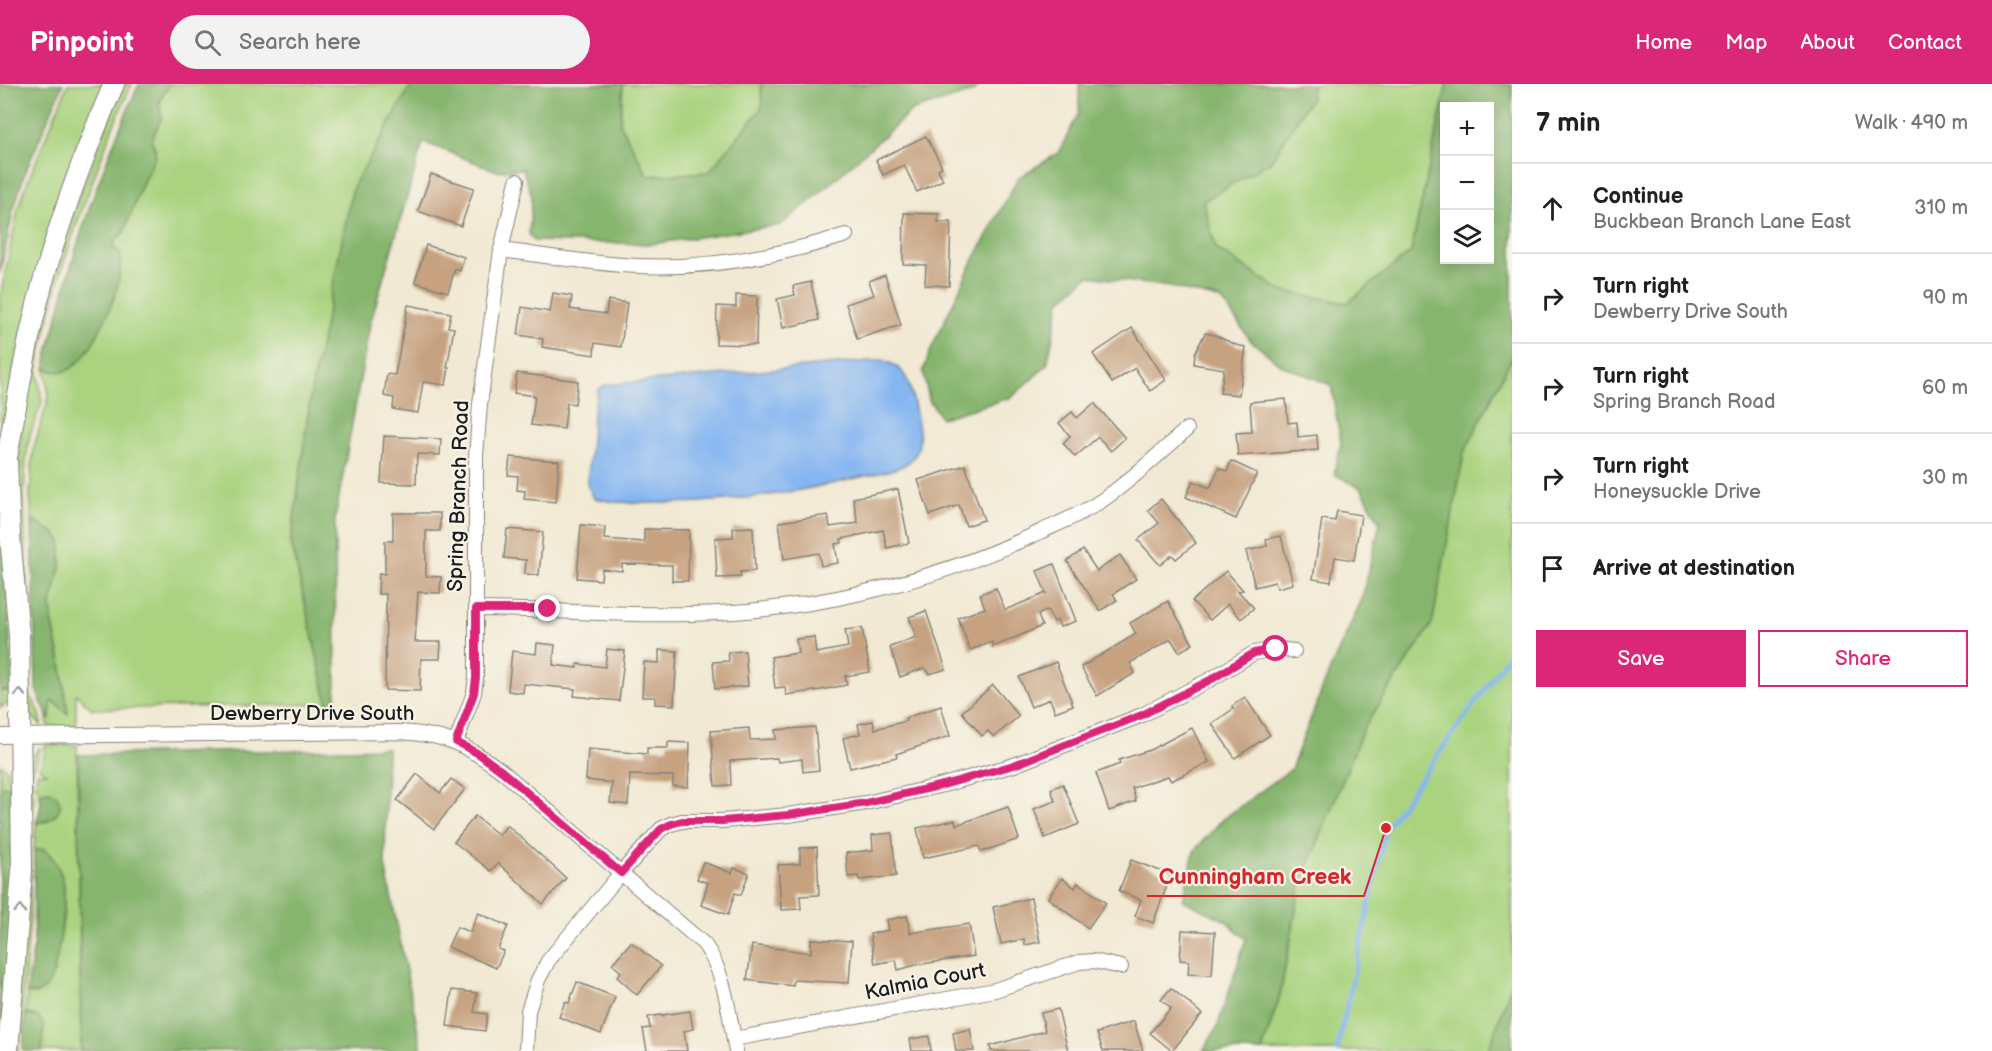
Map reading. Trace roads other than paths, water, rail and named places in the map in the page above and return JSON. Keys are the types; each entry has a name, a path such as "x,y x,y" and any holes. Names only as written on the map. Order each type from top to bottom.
{"street":[{"path":"0,494 20,382 43,282 77,176 114,84"},
{"name":"Spring Branch Road","path":"456,742 474,693 476,678 476,456 480,404 501,250 517,181"},
{"path":"501,250 599,263 680,266 721,263 771,255 846,235"},
{"path":"476,609 691,614 756,610 868,591 915,579 977,558 1022,541 1075,516 1103,500 1130,480 1187,429"},
{"path":"7,459 10,536 19,636 22,871 8,1051"},
{"path":"526,1051 528,1011 538,980 556,950 661,829 682,821 723,821 788,815 866,803 943,785 1014,765 1132,719 1212,679 1254,653 1276,649 1294,651"},
{"name":"Dewberry Drive South","path":"0,736 401,732 424,733 456,742 479,754 503,772 704,944 714,957 720,972 735,1045"},
{"name":"Kalmia Court","path":"735,1045 995,990 1079,962 1094,961 1121,967"}],"water":[{"path":"882,360 896,367 905,376 917,418 918,448 911,460 902,466 885,472 819,486 718,501 630,503 612,501 594,498 588,486 593,414 598,390 605,385"}],"waterway":[{"path":"1337,1051 1386,828 1506,659 1512,644"}],"place":[{"name":"Cunningham Creek","path":"1386,828"}]}
